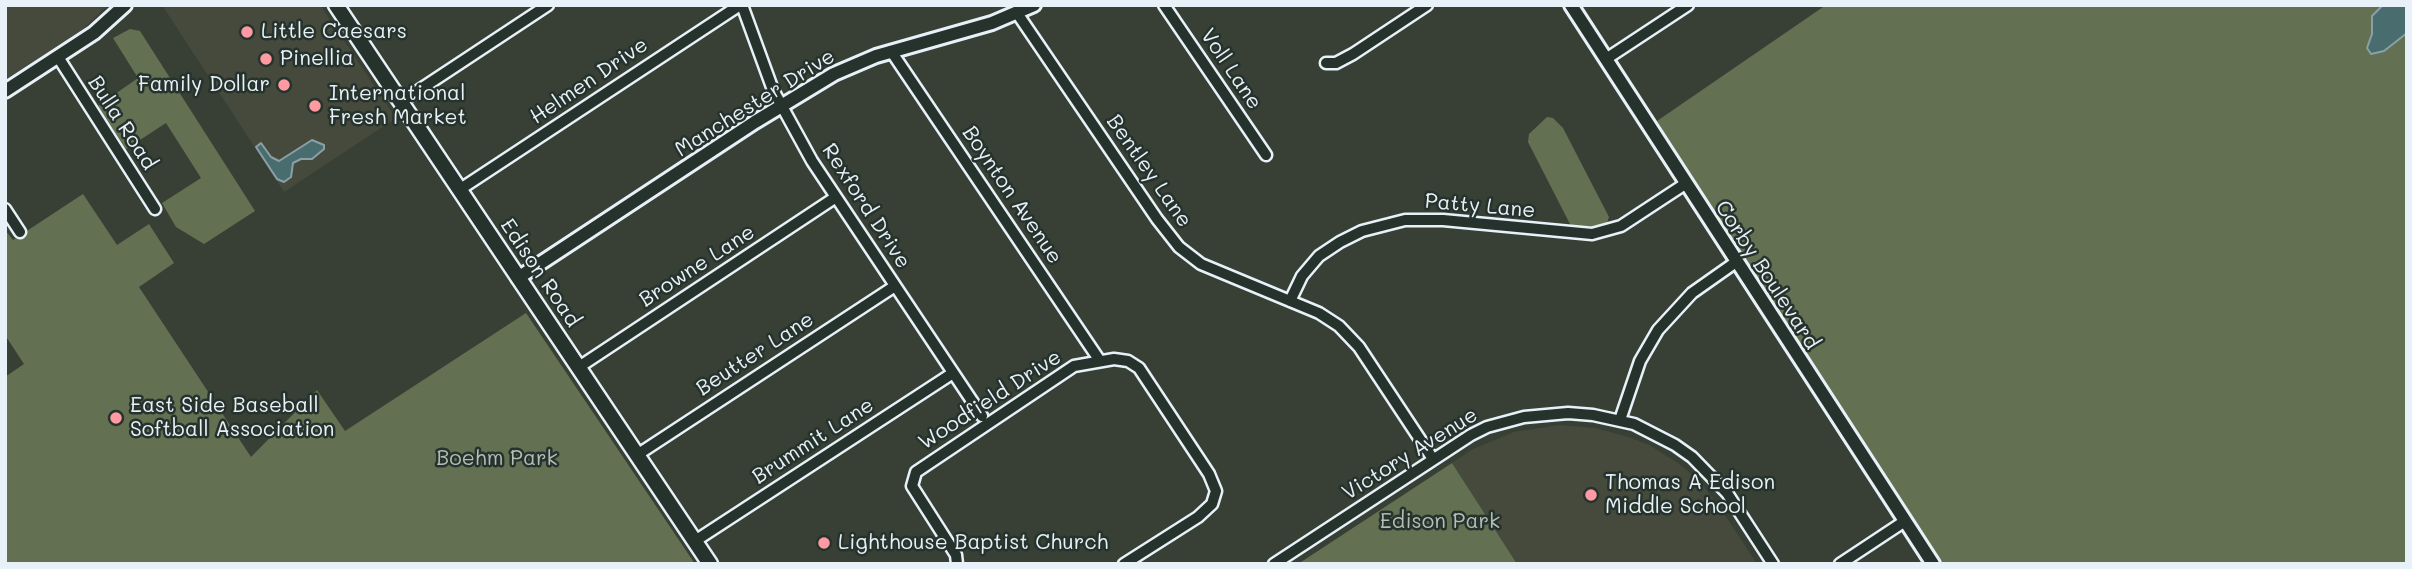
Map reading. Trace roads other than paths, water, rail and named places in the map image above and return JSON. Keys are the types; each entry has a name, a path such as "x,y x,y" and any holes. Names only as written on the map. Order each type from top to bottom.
{"main road":[{"name":"Edison Road","path":"336,5 710,564"}],"street":[{"path":"5,91 94,33 124,5"},
{"path":"401,102 548,5"},
{"name":"Rexford Drive","path":"741,5 781,106 836,197 982,416"},
{"name":"Helmen Drive","path":"459,190 741,5"},
{"name":"Manchester Drive","path":"518,278 834,74 891,51 972,29 1034,5"},
{"name":"Voll Lane","path":"1164,5 1266,155"},
{"path":"1326,63 1336,63 1353,54 1427,5"},
{"name":"Corby Boulevard","path":"1571,5 1933,564"},
{"path":"1606,59 1688,5"},
{"name":"Bentley Lane","path":"1017,13 1157,219 1179,247 1203,265 1331,320 1348,333 1433,459"},
{"name":"Boynton Avenue","path":"891,51 1100,361"},
{"name":"Bulla Road","path":"58,57 155,209"},
{"name":"Patty Lane","path":"1290,301 1302,276 1314,261 1328,249 1362,231 1405,220 1443,220 1592,234 1621,226 1685,184"},
{"name":"Browne Lane","path":"579,368 836,197"},
{"path":"5,209 20,232"},
{"path":"1620,420 1640,361 1658,330 1692,293 1736,262"},
{"name":"Beutter Lane","path":"637,455 895,286"},
{"name":"Woodfield Drive","path":"957,564 956,555 912,486 916,472 1074,366 1114,359 1128,361 1139,368 1214,481 1216,497 1198,517 1124,564"},
{"name":"Brummit Lane","path":"695,541 953,373"},
{"name":"Victory Avenue","path":"1274,564 1433,459 1487,427 1524,417 1568,413 1620,420 1656,434 1692,457 1727,493 1773,564"},
{"path":"1840,564 1905,521"}],"water":[{"path":"2383,5 2407,5 2407,33 2384,51 2371,54 2367,48 2372,34 2372,16"},
{"path":"312,140 324,145 324,149 312,159 301,159 293,163 291,177 284,182 277,179 256,147 261,143 271,157 279,161"}],"place":[{"name":"Little Caesars","path":"247,32"},
{"name":"Pinellia","path":"266,59"},
{"name":"Family Dollar","path":"284,85"},
{"name":"International Fresh Market","path":"315,106"},
{"name":"East Side Baseball Softball Association","path":"116,418"},
{"name":"Thomas A Edison Middle School","path":"1591,495"},
{"name":"Lighthouse Baptist Church","path":"824,543"}],"park label":[{"name":"Boehm Park","path":"497,459"},
{"name":"Edison Park","path":"1440,522"}]}
